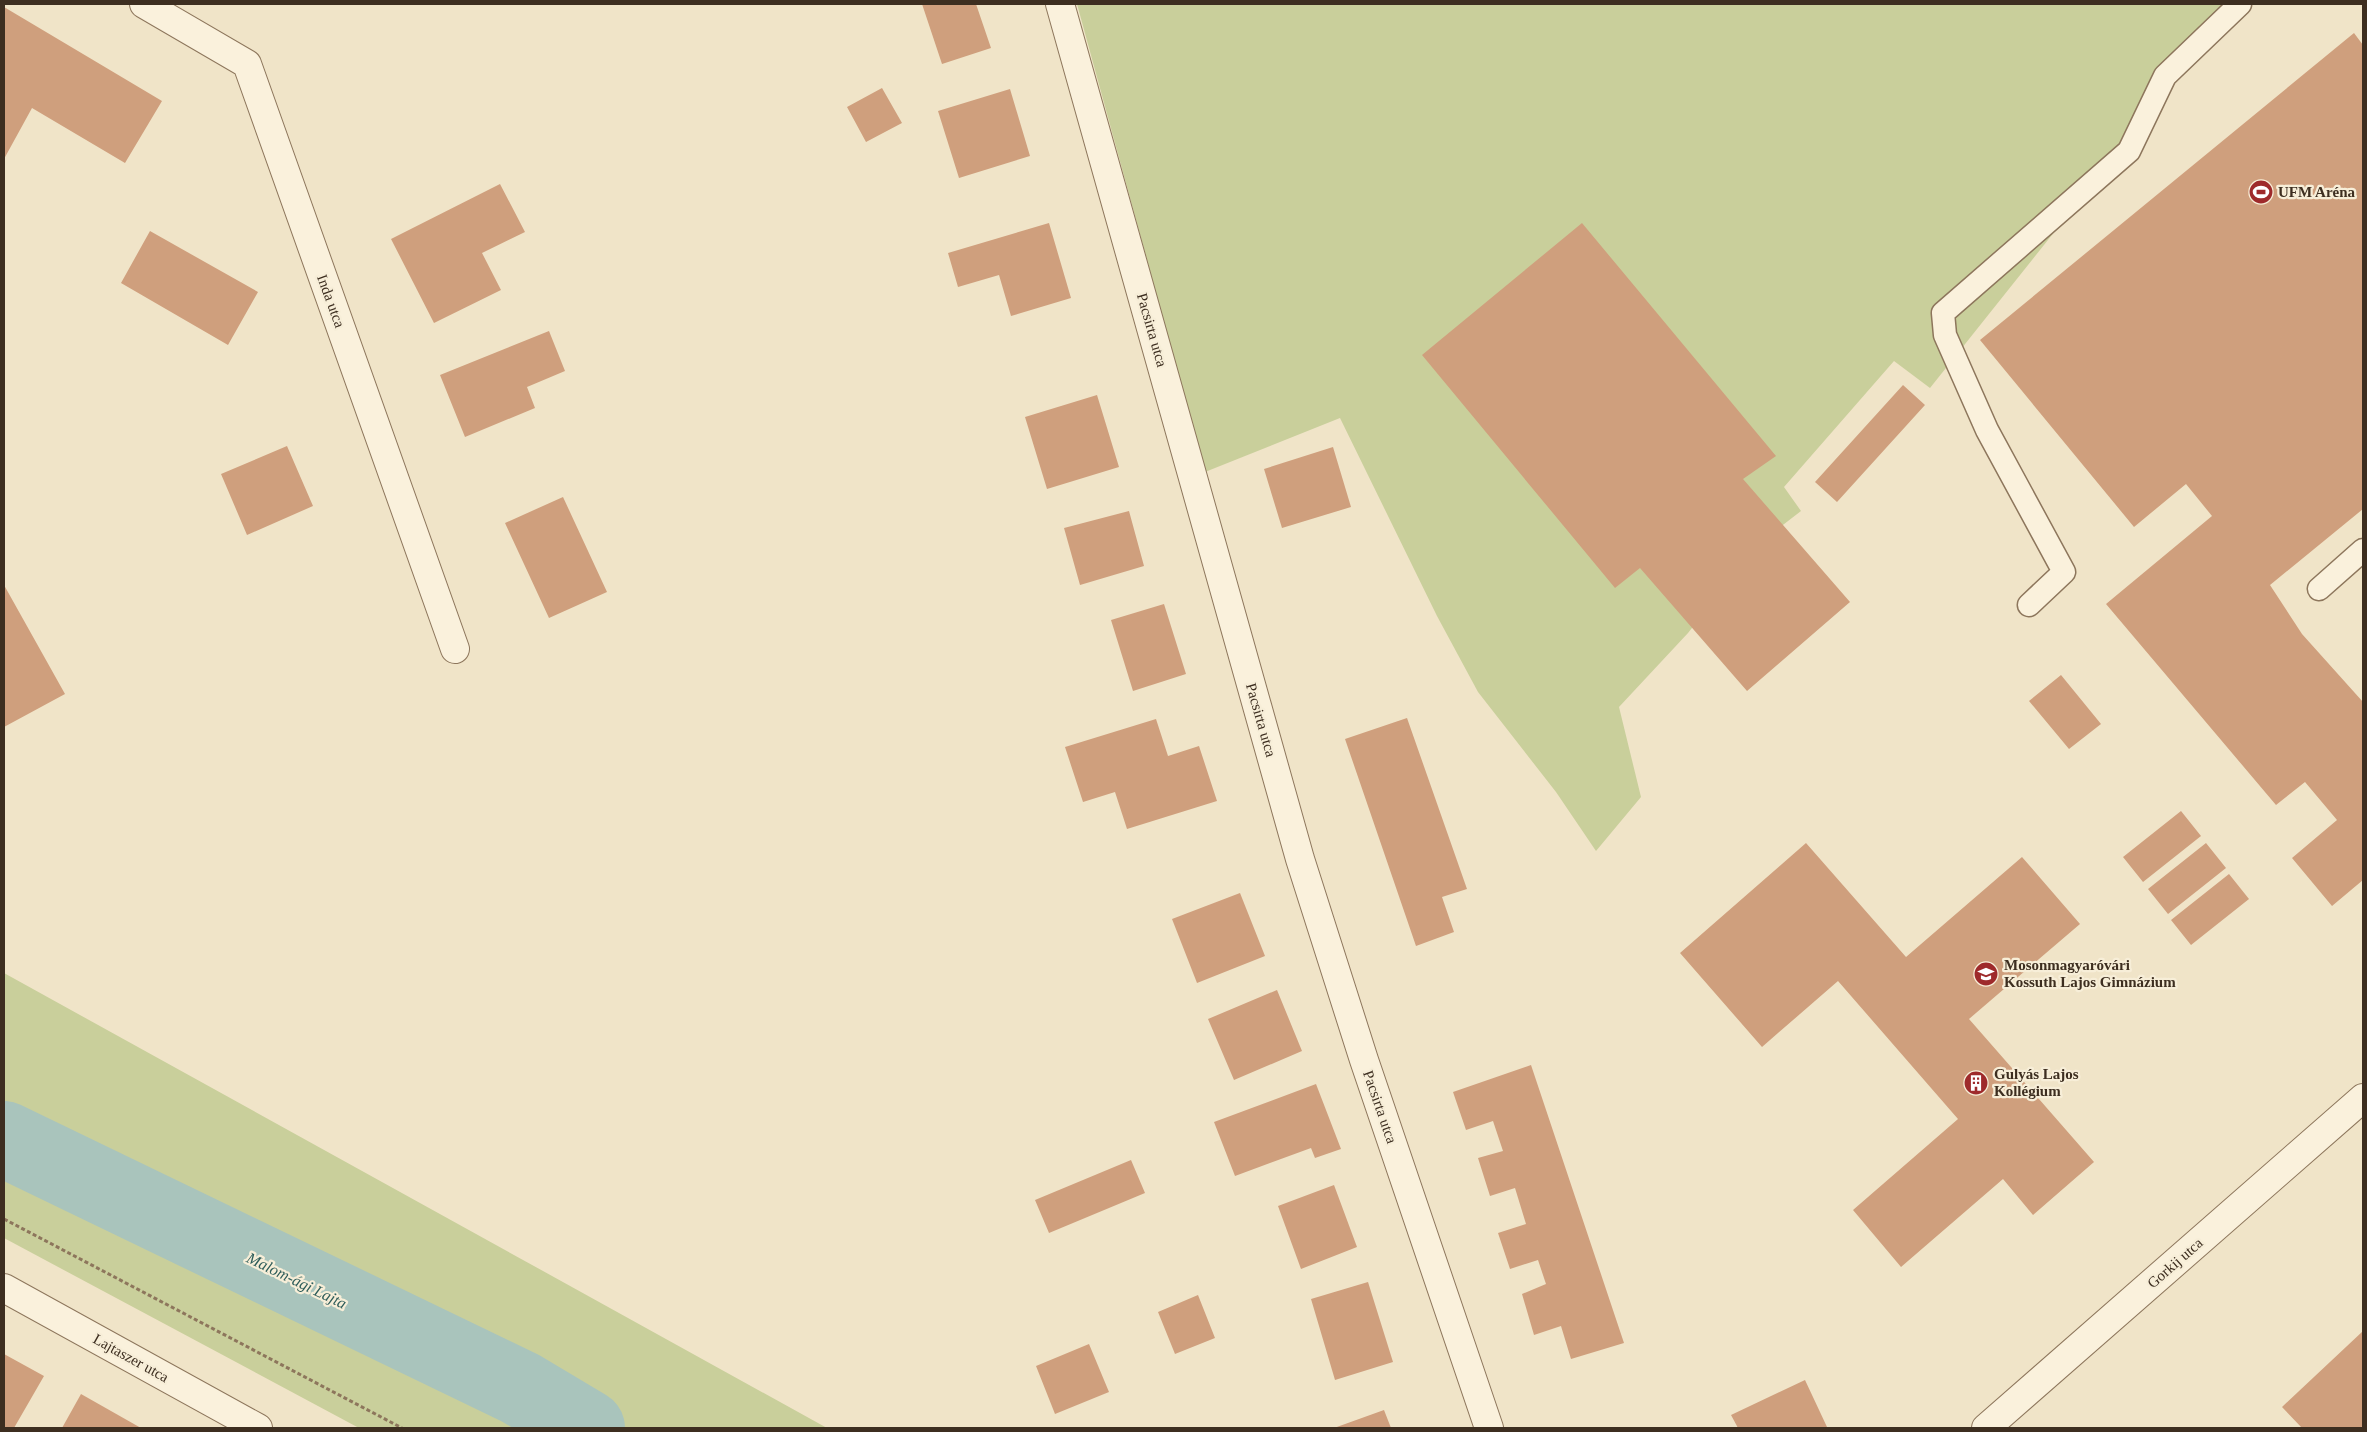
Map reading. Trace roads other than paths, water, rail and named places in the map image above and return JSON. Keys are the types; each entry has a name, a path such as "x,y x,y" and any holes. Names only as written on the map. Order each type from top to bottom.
{"street":[{"name":"Inda utca","path":"144,4 246,64 455,650"},
{"name":"Pacsirta utca","path":"1060,4 1300,859 1367,1069 1490,1428"},
{"name":"Gorkij utca","path":"1986,1428 2363,1098"},
{"name":"Lajtaszer utca","path":"4,1288 258,1428"}],"lane":[{"path":"2029,605 2064,572 1987,430 1945,335 1943,313 2129,151 2165,76 2240,4"},
{"path":"2319,589 2363,550"}],"waterway":[{"name":"Malom-ági Lajta","path":"4,1139 520,1388 587,1428"}],"place":[{"name":"UFM Aréna","path":"2261,192"},
{"name":"Mosonmagyaróvári Kossuth Lajos Gimnázium","path":"1986,974"},
{"name":"Gulyás Lajos Kollégium","path":"1976,1083"}]}
